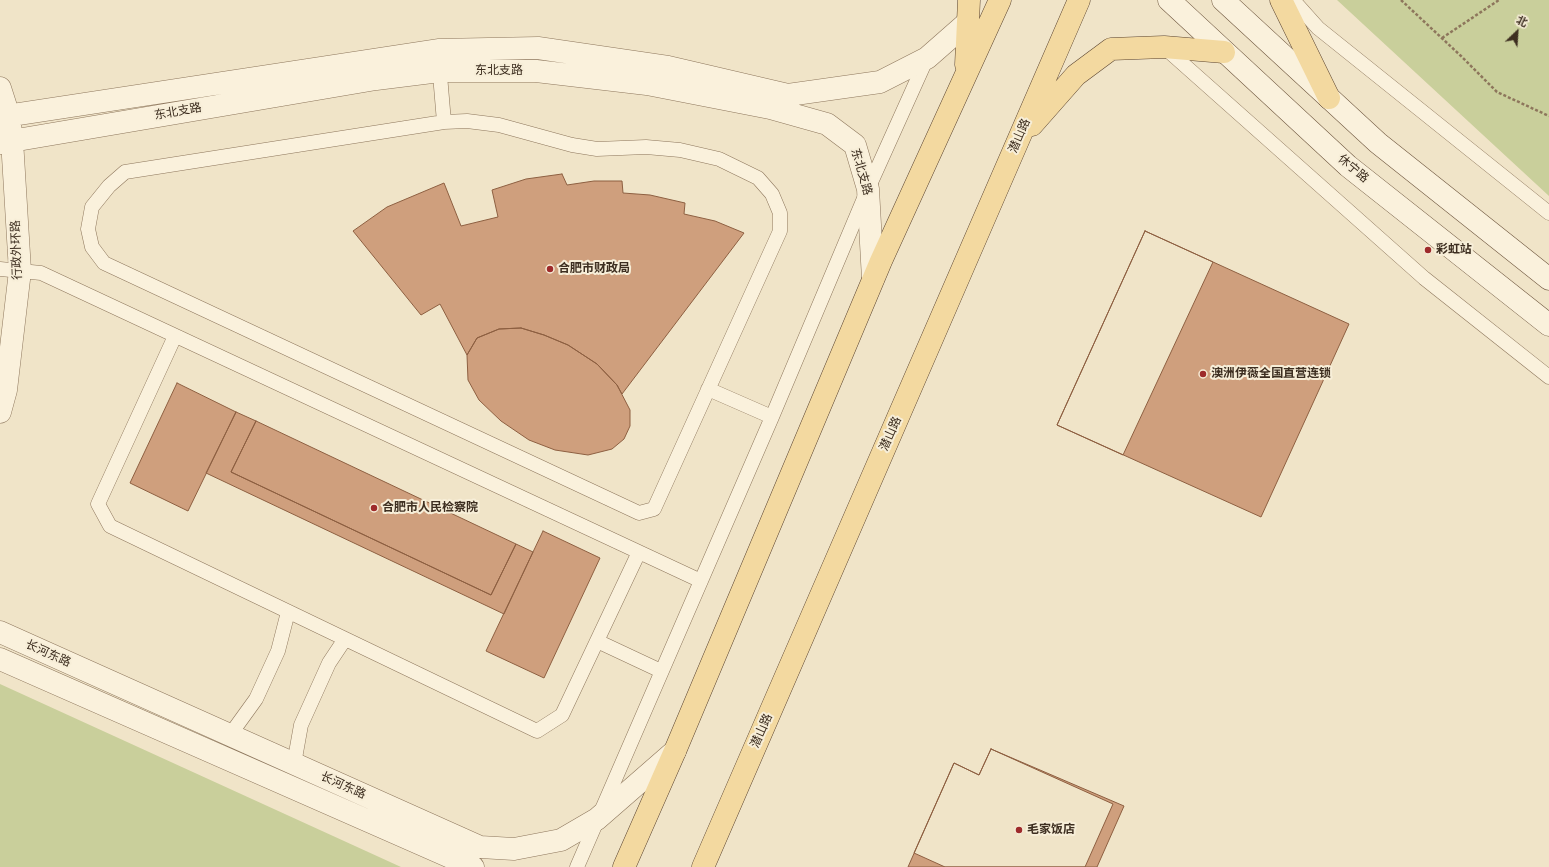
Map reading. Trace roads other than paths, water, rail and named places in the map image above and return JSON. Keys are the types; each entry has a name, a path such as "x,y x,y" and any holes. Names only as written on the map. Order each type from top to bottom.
{"main road":[{"path":"966,76 969,0"},
{"path":"624,867 675,751 873,279 1000,0"},
{"name":"潜山路","path":"704,866 1079,0"},
{"path":"1281,0 1329,98"},
{"path":"1018,141 1076,74 1111,49 1164,47 1224,52"}],"street":[{"name":"休宁路","path":"1169,0 1348,166 1549,325"},
{"path":"1223,0 1378,143 1549,279"},
{"name":"东北支路","path":"4,117 538,48 668,67 788,95 880,82 927,58 968,22"},
{"name":"东北支路","path":"6,141 376,79 439,60 647,84 770,108 827,124 855,145 868,189 873,279"},
{"name":"行政外环路","path":"0,88 6,141 10,270 6,390 0,412"},
{"name":"长河东路","path":"0,632 480,847 514,849 560,840 597,819 675,751"},
{"name":"长河东路","path":"0,659 473,867"}],"lane":[{"path":"1293,0 1318,28 1549,213"},
{"path":"1164,47 1424,278 1549,377"},
{"path":"577,867 772,417 868,189 927,58"},
{"path":"439,60 444,122"},
{"path":"467,121 499,125 572,145 597,149 646,147 680,150 719,159 758,178 772,194 780,213 780,231 654,509 639,513 104,263 92,247 88,230 92,207 109,186 125,172 444,122 467,121"},
{"path":"10,270 41,273 701,581"},
{"path":"175,336 98,504 110,526 537,731 562,715 639,552"},
{"path":"708,388 772,417"},
{"path":"230,735 256,699 278,651 288,612"},
{"path":"294,764 301,725 329,663 345,639"},
{"path":"597,641 661,672"}],"place":[{"name":"彩虹站","path":"1428,250"},
{"name":"合肥市财政局","path":"550,269"},
{"name":"澳洲伊薇全国直营连锁","path":"1203,374"},
{"name":"合肥市人民检察院","path":"374,508"},
{"name":"毛家饭店","path":"1019,830"}]}
